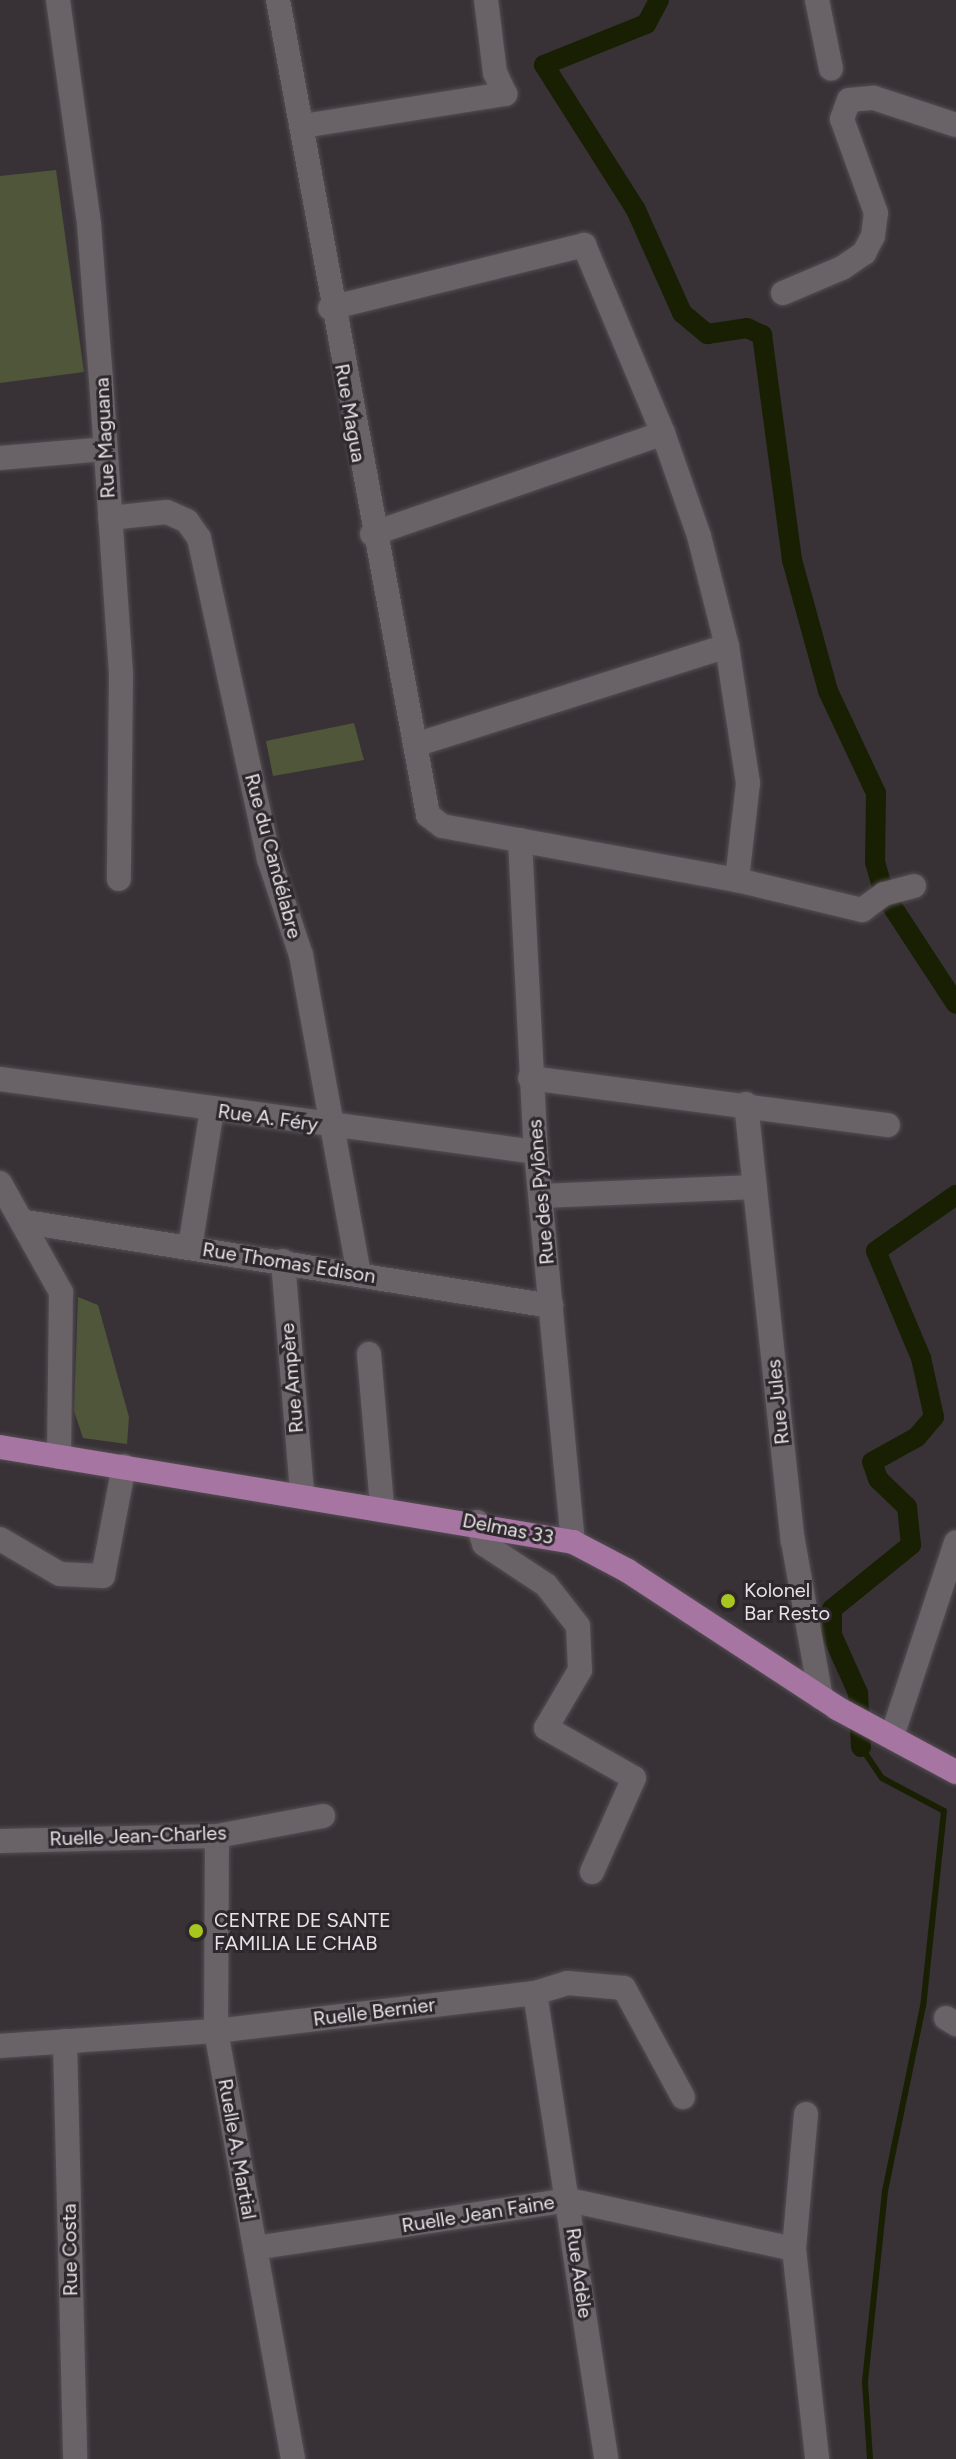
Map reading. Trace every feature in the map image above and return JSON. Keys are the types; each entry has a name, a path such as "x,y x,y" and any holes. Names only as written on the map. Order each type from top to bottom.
{"main road":[{"name":"Delmas 33","path":"0,1447 477,1522 573,1542 628,1571 821,1698 956,1772"}],"street":[{"name":"Rue Maguana","path":"58,0 89,224 121,675 119,879"},
{"name":"Rue Magua","path":"278,0 303,126 330,308 372,534 415,745 435,822 520,840"},
{"path":"303,126 505,94 495,73 486,0"},
{"path":"817,0 831,69"},
{"path":"783,293 842,268 864,253 873,236 876,213 842,119 849,100 874,98 956,125"},
{"path":"330,308 584,245 663,433 699,536 727,646 748,783 737,880"},
{"path":"372,534 663,433"},
{"path":"0,458 104,449"},
{"name":"Rue du Candélabre","path":"110,518 167,512 187,521 199,538 269,859 301,955 328,1127 359,1274"},
{"path":"415,745 727,646"},
{"path":"520,840 737,880 862,910 884,894 914,886"},
{"name":"Rue des Pylônes","path":"520,840 530,1078 573,1542"},
{"path":"530,1078 888,1125"},
{"name":"Rue A. Féry","path":"0,1079 328,1127 536,1152"},
{"name":"Rue Jules","path":"746,1104 793,1541 821,1698"},
{"path":"190,1247 212,1110"},
{"path":"0,1183 26,1222 61,1292 59,1457"},
{"path":"541,1196 755,1187"},
{"name":"Rue Thomas Edison","path":"26,1222 551,1306"},
{"name":"Rue Ampère","path":"283,1261 302,1494"},
{"path":"369,1354 382,1507"},
{"path":"0,1539 60,1574 103,1576 124,1466"},
{"path":"477,1522 484,1544 546,1585 578,1626 580,1670 546,1728 634,1778 592,1872"},
{"path":"892,1736 956,1542"},
{"name":"Ruelle Jean-Charles","path":"0,1841 217,1836 323,1816"},
{"name":"Ruelle A. Martial","path":"217,1836 216,2031 293,2459"},
{"name":"Ruelle Bernier","path":"0,2046 216,2031 535,1993 567,1983 624,1988 683,2097"},
{"name":"Rue Adèle","path":"535,1993 569,2200 606,2459"},
{"name":"Rue Costa","path":"65,2041 75,2459"},
{"path":"806,2114 794,2249 817,2459"},
{"name":"Ruelle Jean Faine","path":"255,2248 569,2200 794,2249"}],"green space":[{"path":"56,170 84,372 0,383 0,176"},
{"path":"354,723 364,760 273,776 266,741"},
{"path":"78,1297 98,1305 129,1417 127,1444 83,1438 74,1411"}],"waterway":[{"path":"659,0 646,24 544,65 636,210 682,313 707,334 747,328 762,335 792,560 828,691 876,793 875,862 884,894 956,1004"},
{"path":"861,1747 858,1693 832,1635 832,1609 911,1545 907,1507 878,1479 872,1462 917,1437 934,1417 921,1358 876,1251 956,1195"},
{"path":"861,1747 882,1778 944,1811 923,2006 885,2191 865,2382 870,2459"}],"place":[{"name":"Kolonel Bar Resto","path":"728,1601"},
{"name":"CENTRE DE SANTE FAMILIA LE CHAB","path":"196,1931"}]}
